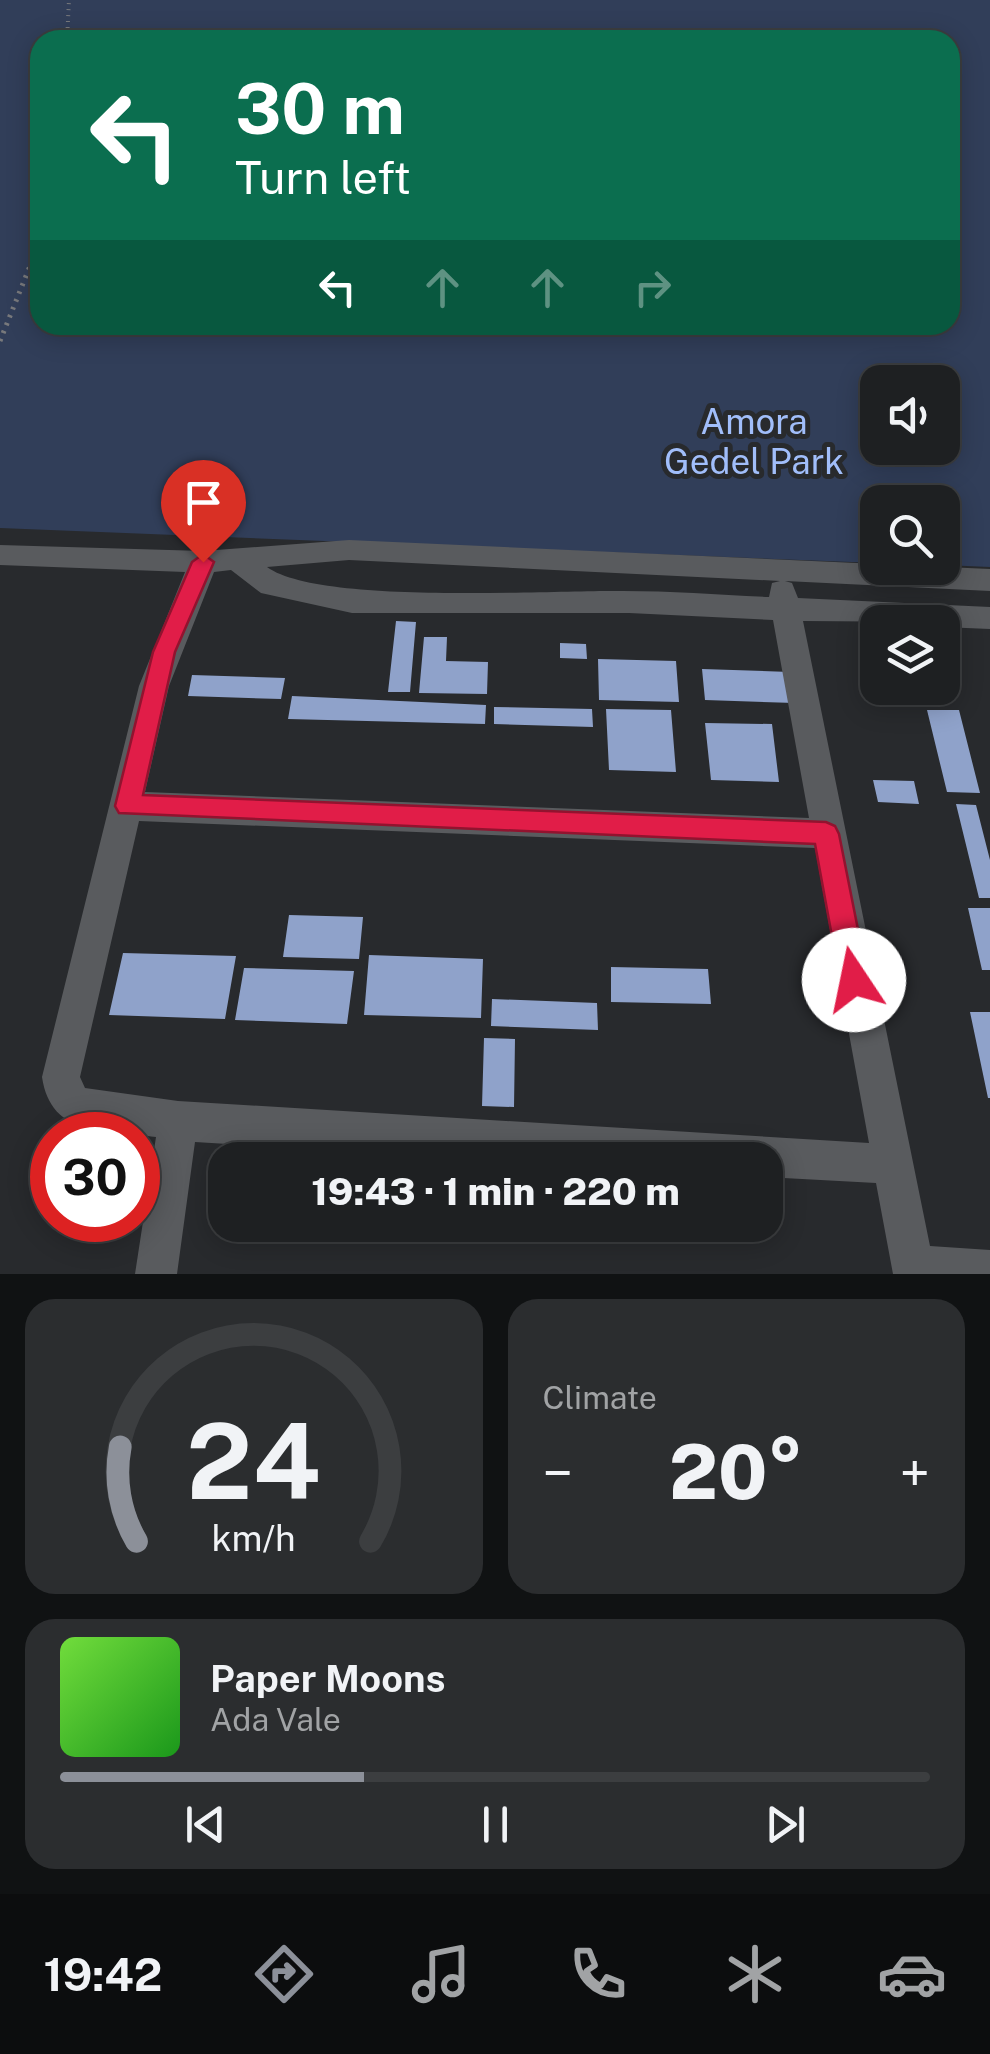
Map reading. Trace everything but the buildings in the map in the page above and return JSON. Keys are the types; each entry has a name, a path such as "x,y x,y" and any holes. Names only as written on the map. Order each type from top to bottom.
{"street":[{"path":"0,555 203,562 349,550 990,580"},
{"path":"239,561 271,584 352,602 629,602 990,618"},
{"path":"203,562 164,652 62,1078 62,1089 77,1106 178,1120 890,1164"},
{"path":"778,568 826,834 913,1270 990,1271"},
{"path":"128,806 826,834"},
{"path":"156,1274 178,1120"}],"path":[{"path":"68,30 69,0"},
{"path":"0,340 30,266"}],"green space":[{"name":"Amora Gedel Park","path":"0,0 990,0 990,567 960,566 960,485 860,485 860,562 0,528"}],"route":[{"path":"203,562 164,652 128,806 826,834 854,980"}]}
